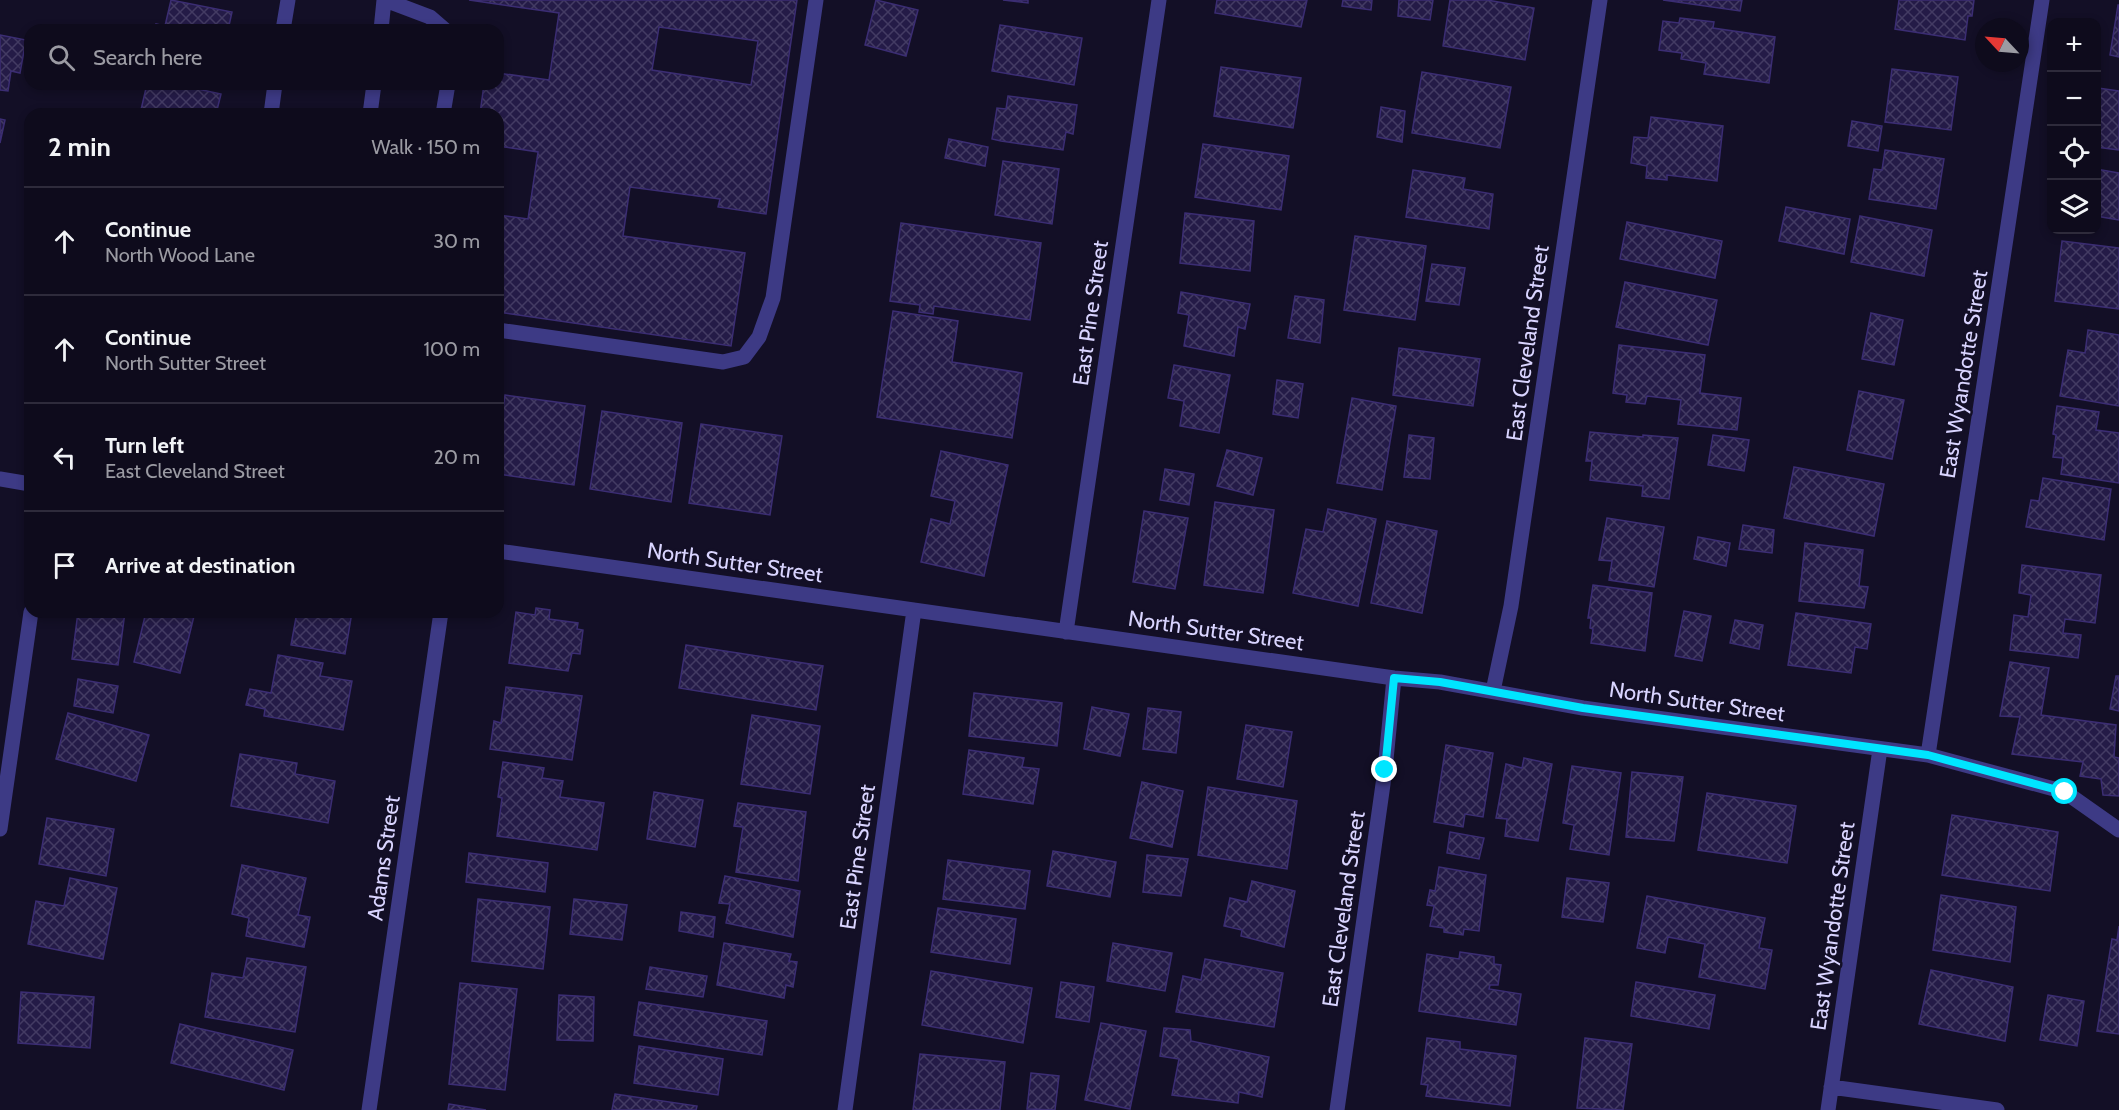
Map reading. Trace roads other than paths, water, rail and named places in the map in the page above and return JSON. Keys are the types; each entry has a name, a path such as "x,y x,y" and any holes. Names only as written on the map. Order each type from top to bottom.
{"street":[{"path":"284,24 288,0"},
{"path":"382,24 385,0 430,17 438,24"},
{"path":"504,331 723,362 744,357 759,337 772,298 816,0"},
{"name":"East Pine Street","path":"1066,632 1159,0"},
{"name":"East Cleveland Street","path":"1493,691 1512,595 1600,0"},
{"name":"East Wyandotte Street","path":"1928,755 2042,0"},
{"path":"272,108 274,90"},
{"path":"371,108 373,90"},
{"path":"444,108 447,90"},
{"path":"0,479 24,483"},
{"name":"North Sutter Street","path":"504,552 1394,678 1440,682 1583,708 1928,755 2065,792 2119,830"},
{"name":"East Pine Street","path":"844,1110 914,610"},
{"path":"0,828 30,618"},
{"name":"Adams Street","path":"369,1110 440,618"},
{"name":"East Cleveland Street","path":"1337,1110 1385,770 1394,678"},
{"name":"East Wyandotte Street","path":"1828,1110 1880,749"},
{"path":"1832,1087 1997,1110"}]}
